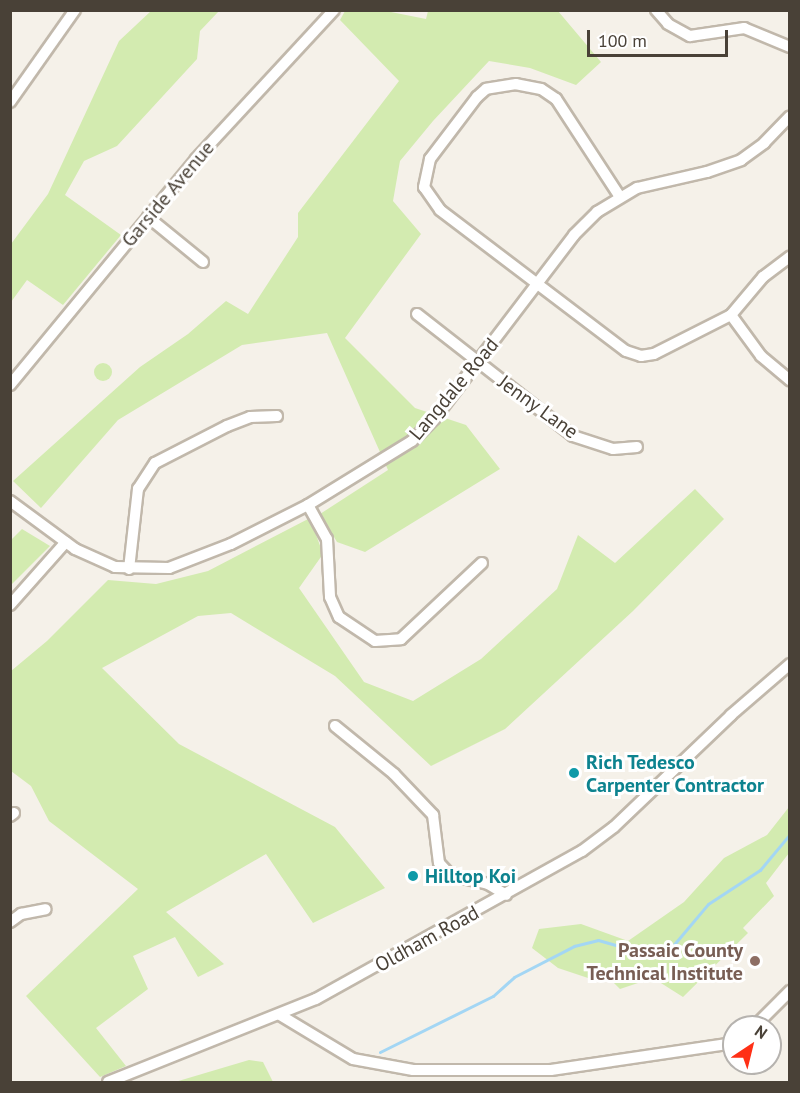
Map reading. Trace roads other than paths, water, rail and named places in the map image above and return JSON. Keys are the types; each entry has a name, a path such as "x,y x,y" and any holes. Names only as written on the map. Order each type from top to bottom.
{"street":[{"path":"10,102 75,10"},
{"name":"Garside Avenue","path":"10,385 210,143 334,10"},
{"path":"656,10 668,24 690,36 744,27 789,47"},
{"path":"620,197 556,99 529,85 516,84 486,89 477,97 430,159 424,187 427,196 440,210 626,351 641,356 654,354 731,315 763,278 789,257"},
{"name":"Langdale Road","path":"10,501 66,542 101,563 157,570 187,564 308,505 406,446 434,419 585,223 620,197 637,188 707,172 741,160 764,143 789,116"},
{"path":"148,217 202,262"},
{"name":"Jenny Lane","path":"417,314 573,436 613,449 637,447"},
{"path":"731,315 762,356 789,380"},
{"path":"129,568 138,489 155,464 227,426 250,417 277,416"},
{"path":"308,505 327,539 330,597 339,617 375,641 401,639 482,563"},
{"path":"10,605 66,542"},
{"name":"Oldham Road","path":"108,1083 280,1015 506,895 599,840 789,664"},
{"path":"335,726 394,774 433,815 439,863 450,875 488,884 506,895"},
{"path":"10,922 21,914 46,909"},
{"path":"766,1015 789,991"},
{"path":"280,1015 353,1059 413,1070 549,1071 722,1045"}],"waterway":[{"path":"380,1052 493,996 514,977 574,946 598,940 651,955 671,948 708,904 760,870 790,834"}],"place":[{"name":"Rich Tedesco Carpenter Contractor","path":"574,773"},
{"name":"Hilltop Koi","path":"413,876"},
{"name":"Passaic County Technical Institute","path":"755,961"}]}
